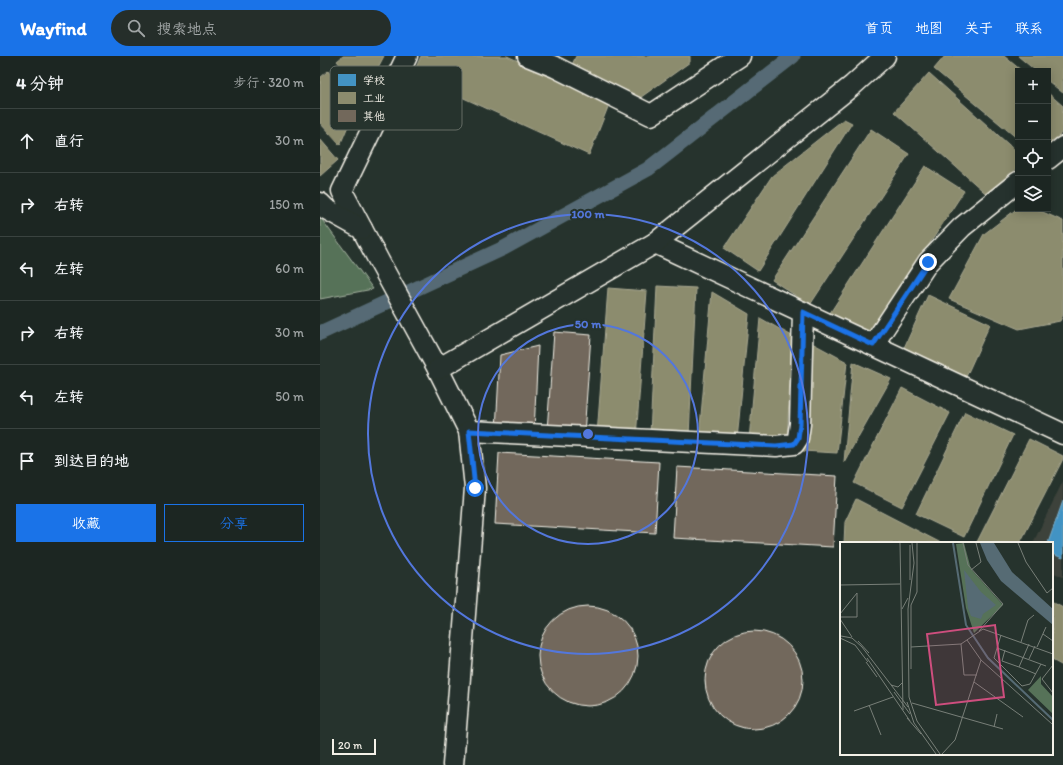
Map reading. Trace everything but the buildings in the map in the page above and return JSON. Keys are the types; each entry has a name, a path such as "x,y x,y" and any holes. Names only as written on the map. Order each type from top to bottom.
{"street":[{"path":"402,66 407,56"},
{"path":"528,56 557,61 652,115 716,63 740,56"},
{"path":"438,369 655,243 853,85 885,56"},
{"path":"371,130 342,191 438,369 469,431 475,488 453,765"},
{"path":"1051,156 1063,147"},
{"path":"873,345 928,262 962,226 1015,184"},
{"path":"320,202 326,209 362,229"},
{"path":"655,243 1063,434"},
{"path":"469,431 776,446 794,444 798,438 800,424 803,312"}],"shaded area":[{"path":"1063,481 1063,577 1053,572 1053,542 1033,542"}],"green space":[{"path":"320,217 373,289 320,299"}],"waterway":[{"path":"320,333 504,248 648,169 793,56"}],"route":[{"path":"475,488 469,431 776,446 794,444 798,438 800,424 803,312 873,345 928,262"}]}
